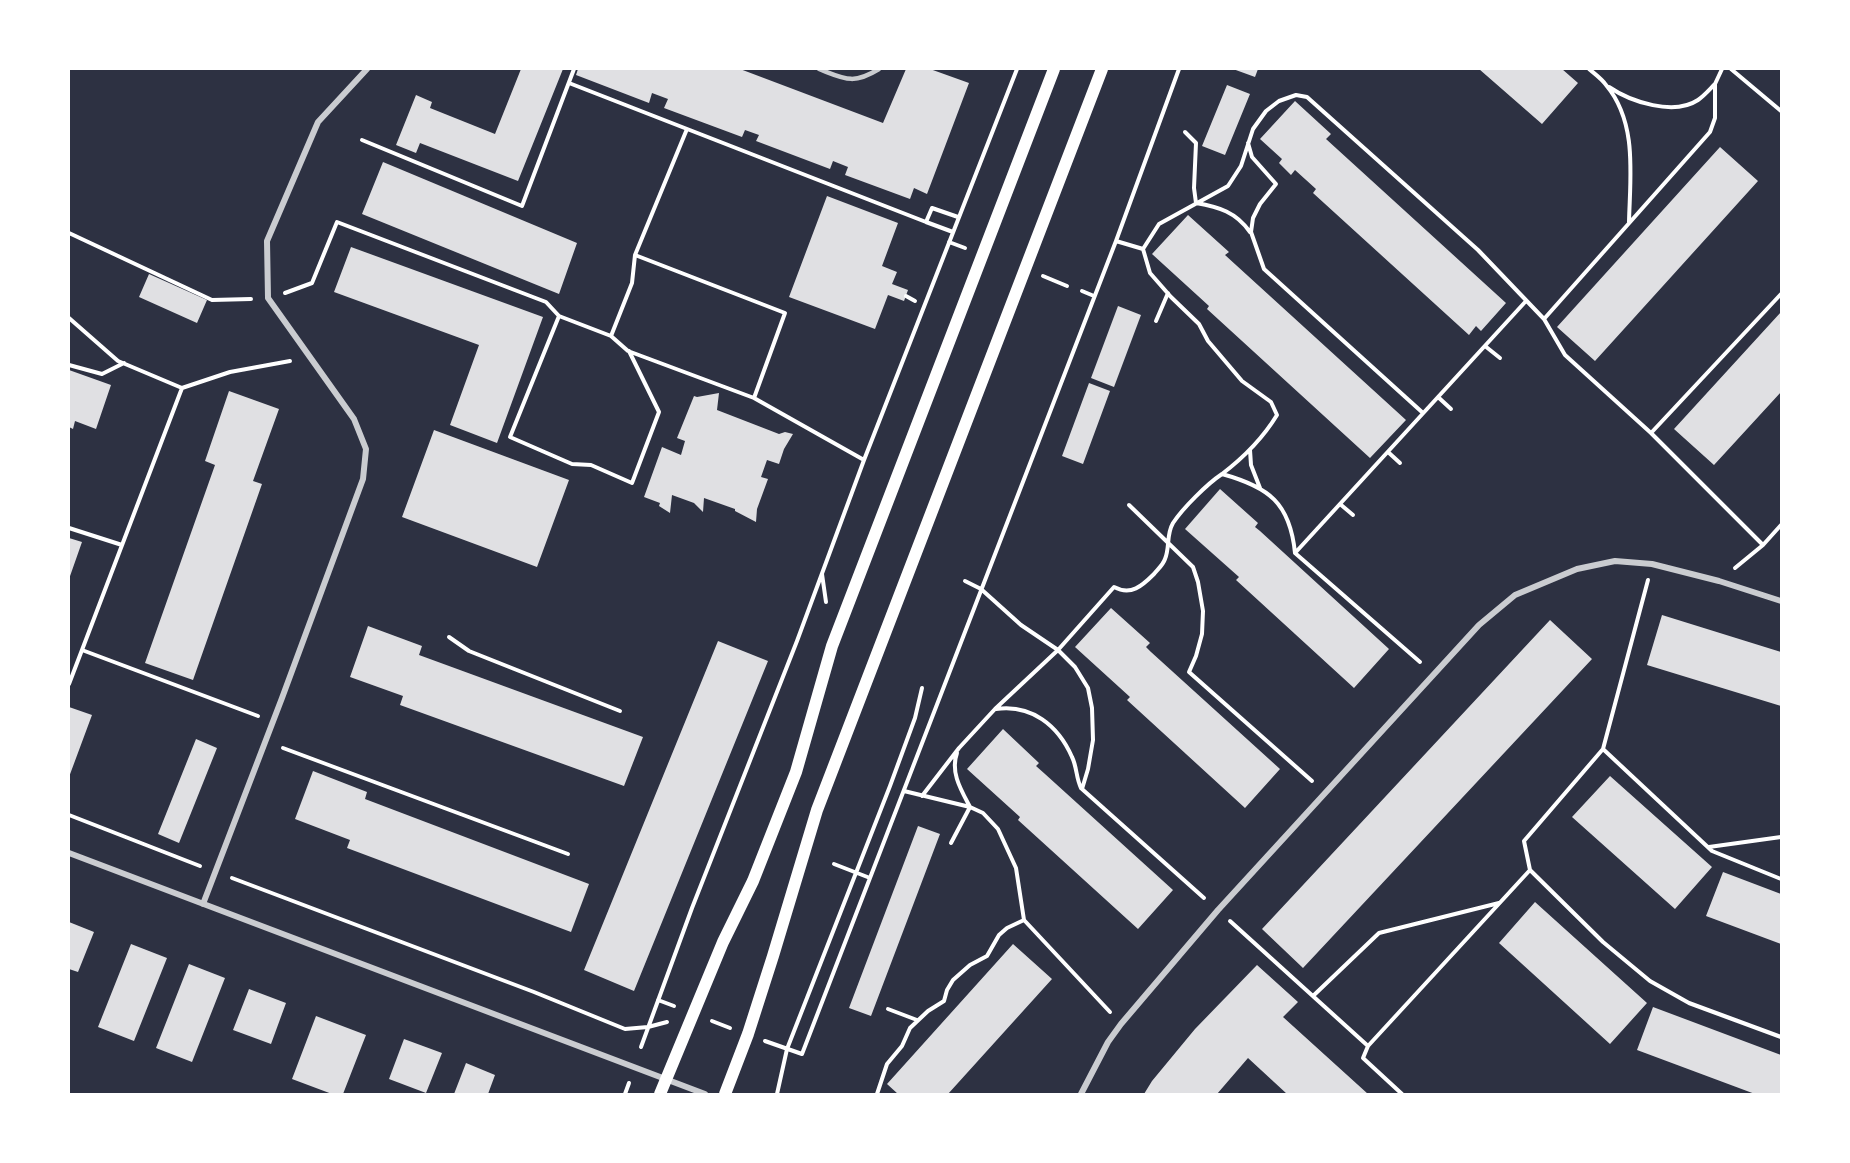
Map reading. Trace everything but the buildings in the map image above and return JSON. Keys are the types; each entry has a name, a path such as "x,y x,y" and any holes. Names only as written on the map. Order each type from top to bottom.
{"main road":[{"path":"660,1094 723,942 753,881 796,772 832,646 1054,69"},
{"path":"725,1094 766,979 817,810 1102,69"}],"street":[{"path":"203,904 363,479 366,448 354,419 268,298 267,241 318,122 367,69"},
{"path":"1081,1094 1108,1042 1121,1024 1218,910 1479,625 1515,595 1577,569 1615,561 1652,564 1719,581 1781,601"},
{"path":"69,853 705,1094"}],"lane":[{"path":"819,69 848,80 866,77 879,69"}],"path":[{"path":"362,140 522,206 574,69"},
{"path":"641,1047 864,460 1017,69"},
{"path":"763,1040 802,1054 1116,241 1179,69"},
{"path":"1589,69 1606,85 1623,96 1660,106 1681,106 1697,101 1715,84 1722,69"},
{"path":"1731,69 1781,111"},
{"path":"569,83 953,232"},
{"path":"1544,319 1710,132 1715,118 1715,84"},
{"path":"1606,85 1620,107 1628,131 1631,169 1629,223"},
{"path":"922,796 959,748 995,709 1058,650 1114,587 1126,591 1133,590 1141,587 1148,580 1163,563 1166,556 1168,532 1174,522 1211,481 1238,462 1269,428 1276,415 1271,402 1242,381 1208,341 1199,324 1150,273 1143,249 1159,224 1228,186 1241,166 1253,129 1266,111 1279,101 1296,95 1308,97 1471,244 1544,319 1565,355 1651,433 1763,545"},
{"path":"611,336 632,283 635,255 687,129"},
{"path":"1185,132 1196,142 1194,188 1196,203"},
{"path":"1248,143 1252,157 1276,184 1260,204 1253,218 1251,232"},
{"path":"1196,203 1222,208 1245,223 1251,232 1264,269 1423,413"},
{"path":"926,222 932,208 958,217"},
{"path":"69,233 212,300 268,298 312,283 337,222 546,302 559,316 611,336 628,351 754,398 864,460"},
{"path":"1116,241 1143,249"},
{"path":"949,242 968,249"},
{"path":"635,255 785,314 754,398"},
{"path":"1038,274 1067,286"},
{"path":"1082,291 1094,296"},
{"path":"1156,321 1168,293"},
{"path":"1651,433 1781,294"},
{"path":"906,296 915,301"},
{"path":"1295,553 1526,302"},
{"path":"559,316 510,437 572,464 591,465 632,483 659,412 628,351"},
{"path":"69,318 118,361 182,388 230,372 311,358"},
{"path":"1485,346 1500,358"},
{"path":"69,365 102,374 124,363"},
{"path":"69,684 182,388"},
{"path":"1438,397 1451,409"},
{"path":"1250,449 1251,465 1260,489"},
{"path":"1388,452 1400,463"},
{"path":"1222,474 1246,481 1278,503 1293,535 1295,553 1435,674"},
{"path":"1340,504 1353,515"},
{"path":"1129,505 1193,567 1203,611 1202,634 1189,672 1326,793"},
{"path":"1719,581 1763,545 1781,525"},
{"path":"69,528 122,546"},
{"path":"1652,564 1603,748 1524,841 1530,870 1603,942 1650,981 1689,1003 1781,1037"},
{"path":"965,581 981,589 1021,625 1058,650 1075,667 1088,688 1092,708 1093,740 1082,789"},
{"path":"449,637 469,651 620,711"},
{"path":"82,650 272,721"},
{"path":"777,1094 787,1049 915,718 922,688"},
{"path":"995,709 1024,710 1049,725 1061,738 1072,756 1082,789 1368,1046"},
{"path":"265,741 568,854"},
{"path":"959,748 954,761 955,776 970,807"},
{"path":"1603,748 1712,851 1781,879"},
{"path":"904,790 970,807 982,813 998,830 1016,868 1024,920 1121,1024"},
{"path":"951,843 970,807"},
{"path":"69,815 534,992 613,1025 625,1029 648,1027"},
{"path":"1708,847 1781,837"},
{"path":"834,864 870,878"},
{"path":"1402,1094 1363,1058 1368,1046 1530,870"},
{"path":"1313,996 1378,933 1500,903"},
{"path":"877,1094 887,1064 902,1046 910,1028 937,1004 944,1001 953,980 970,965 987,956 999,935 1007,928 1024,920"},
{"path":"658,1000 670,1004"},
{"path":"888,1009 917,1020"},
{"path":"625,1094 629,1082"}]}
